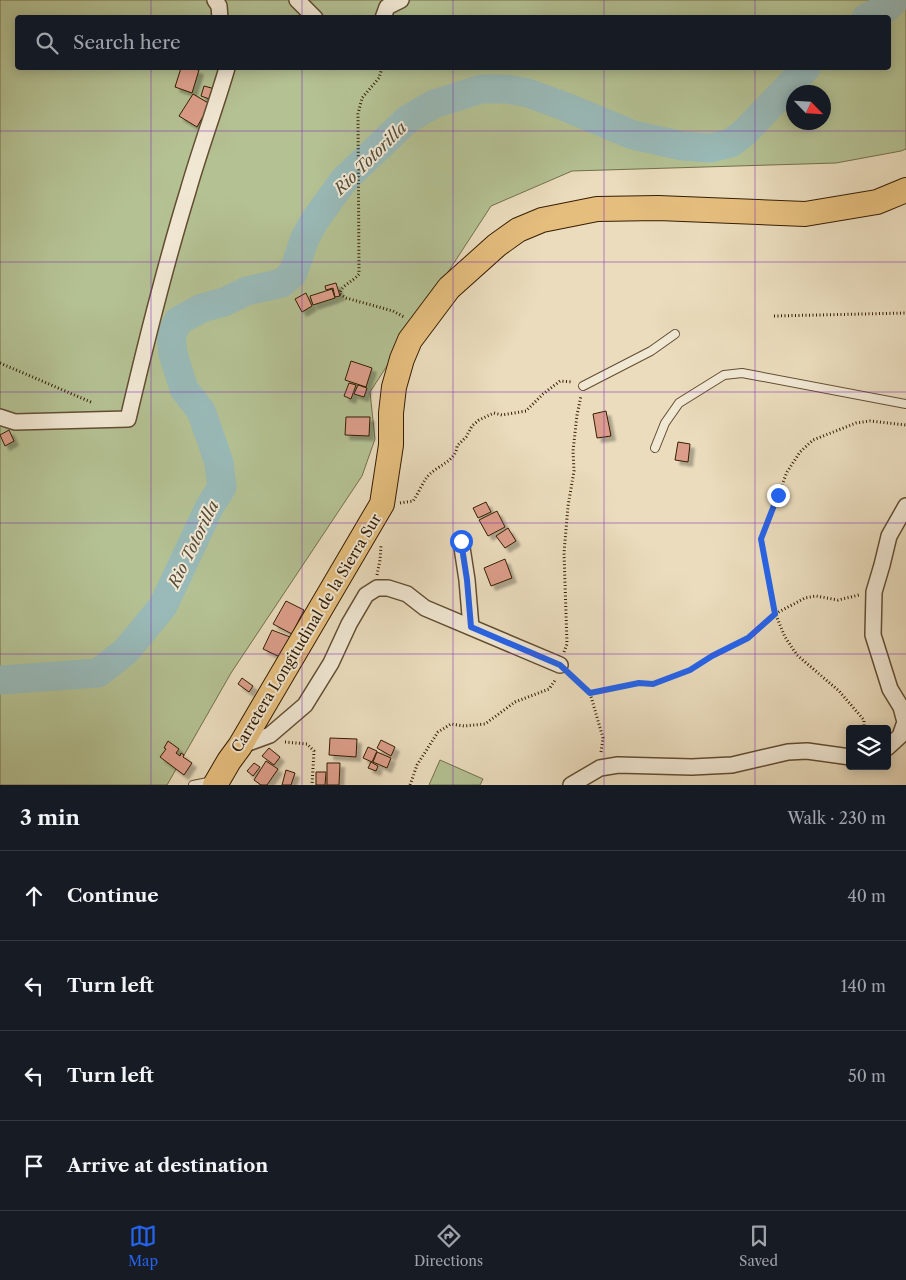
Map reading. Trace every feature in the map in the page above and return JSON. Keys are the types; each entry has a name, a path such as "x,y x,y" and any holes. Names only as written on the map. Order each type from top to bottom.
{"highway":[{"name":"Carretera Longitudinal de la Sierra Sur","path":"217,782 377,513 388,475 394,387 410,340 449,288 497,245 518,230 542,220 597,209 658,208 805,214 877,202 906,190"}],"street":[{"path":"215,0 220,15"},
{"path":"297,0 312,15"},
{"path":"383,15 387,7 400,0"},
{"path":"0,417 15,422 128,419 154,309 188,189 226,70"},
{"path":"891,744 900,736 905,722 901,707 890,689 873,635 874,592 889,536 906,506"},
{"path":"461,541 471,627"},
{"path":"240,746 270,735 305,704 322,679 349,624 366,595 377,588 388,588 407,594 425,608 560,665"},
{"path":"571,785 600,768 633,765 692,767 732,765 788,752 807,751 846,756"}],"lane":[{"path":"583,386 651,351 675,334"},
{"path":"655,448 665,423 678,403 724,375 742,373 906,404"},
{"path":"193,785 217,782"}],"path":[{"path":"381,70 379,78 362,98 358,114 359,274 342,288 340,294 346,298 401,314 405,318 410,340"},
{"path":"774,316 906,313"},
{"path":"0,364 100,407"},
{"path":"377,588 381,540 377,513 413,501 428,476 449,460 456,452 457,446 479,420 494,413 502,415 526,411 542,394 560,381 576,382 583,386 576,415 574,471 568,506 564,553 567,644 556,679 549,689 515,702 485,724 464,726 451,724 438,732 417,765 410,785"},
{"path":"864,725 864,720 845,698 797,655 785,637 775,614 761,539 787,472 800,452 813,440 856,423 870,421 906,425"},
{"path":"590,693 639,683 653,684 690,670 712,656 748,638 775,614 805,598 816,596 838,600 874,592"},
{"path":"560,665 590,693 603,738 600,768"},
{"path":"276,742 307,744 314,751 312,785"}],"green space":[{"path":"0,0 906,0 906,149 836,163 572,171 491,206 370,392 375,439 362,476 231,673 167,785 0,785"},
{"path":"440,760 483,779 480,785 429,785"}],"building":[{"path":"180,70 199,70 192,93 175,87"},
{"path":"204,86 215,89 212,100 201,96"},
{"path":"193,94 210,104 197,127 179,116"},
{"path":"336,283 340,296 335,297 333,288 326,290 325,286"},
{"path":"332,289 335,298 313,305 310,296"},
{"path":"306,293 312,306 302,312 295,299"},
{"path":"351,361 372,368 366,387 345,380"},
{"path":"349,383 356,385 351,399 344,396"},
{"path":"358,385 367,388 364,397 354,394"},
{"path":"606,411 611,436 597,438 593,414"},
{"path":"346,417 370,417 369,436 345,435"},
{"path":"9,430 14,441 5,446 0,435"},
{"path":"678,442 690,444 688,462 675,460"},
{"path":"486,502 491,512 478,518 473,508"},
{"path":"497,511 505,527 488,536 479,520"},
{"path":"508,528 516,541 505,548 496,536"},
{"path":"505,559 512,578 491,586 484,568"},
{"path":"286,601 304,610 292,634 273,624"},
{"path":"272,630 290,637 280,657 263,649"},
{"path":"242,678 253,686 249,692 238,684"},
{"path":"330,738 357,739 356,757 329,755"},
{"path":"381,740 395,747 391,756 377,748"},
{"path":"168,741 179,749 176,753 180,756 181,753 184,755 183,757 192,763 184,775 160,757 166,749 164,748"},
{"path":"368,747 377,751 372,762 363,758"},
{"path":"269,748 280,757 274,765 262,756"},
{"path":"377,752 391,758 387,768 373,762"},
{"path":"266,761 278,769 267,785 261,785 254,780"},
{"path":"371,762 378,766 376,771 368,768"},
{"path":"254,763 260,767 253,776 247,771"},
{"path":"327,763 340,763 339,785 327,785"},
{"path":"286,770 295,773 291,785 282,785"},
{"path":"316,772 326,772 325,785 316,785"}],"waterway":[{"name":"Rio Totorilla","path":"872,15 888,7 895,0"},
{"name":"Rio Totorilla","path":"0,680 98,673 126,651 163,606 210,506 222,487 219,463 201,411 184,389 173,354 171,336 178,321 202,308 224,302 247,291 282,283 293,273 305,238 315,220 344,180 408,119 434,104 481,89 507,89 528,93 633,135 683,146 711,148 731,143 745,132 804,70"}],"route":[{"path":"461,541 471,627 560,665 590,693 639,683 653,684 690,670 712,656 748,638 775,614 761,539 778,495"}]}
